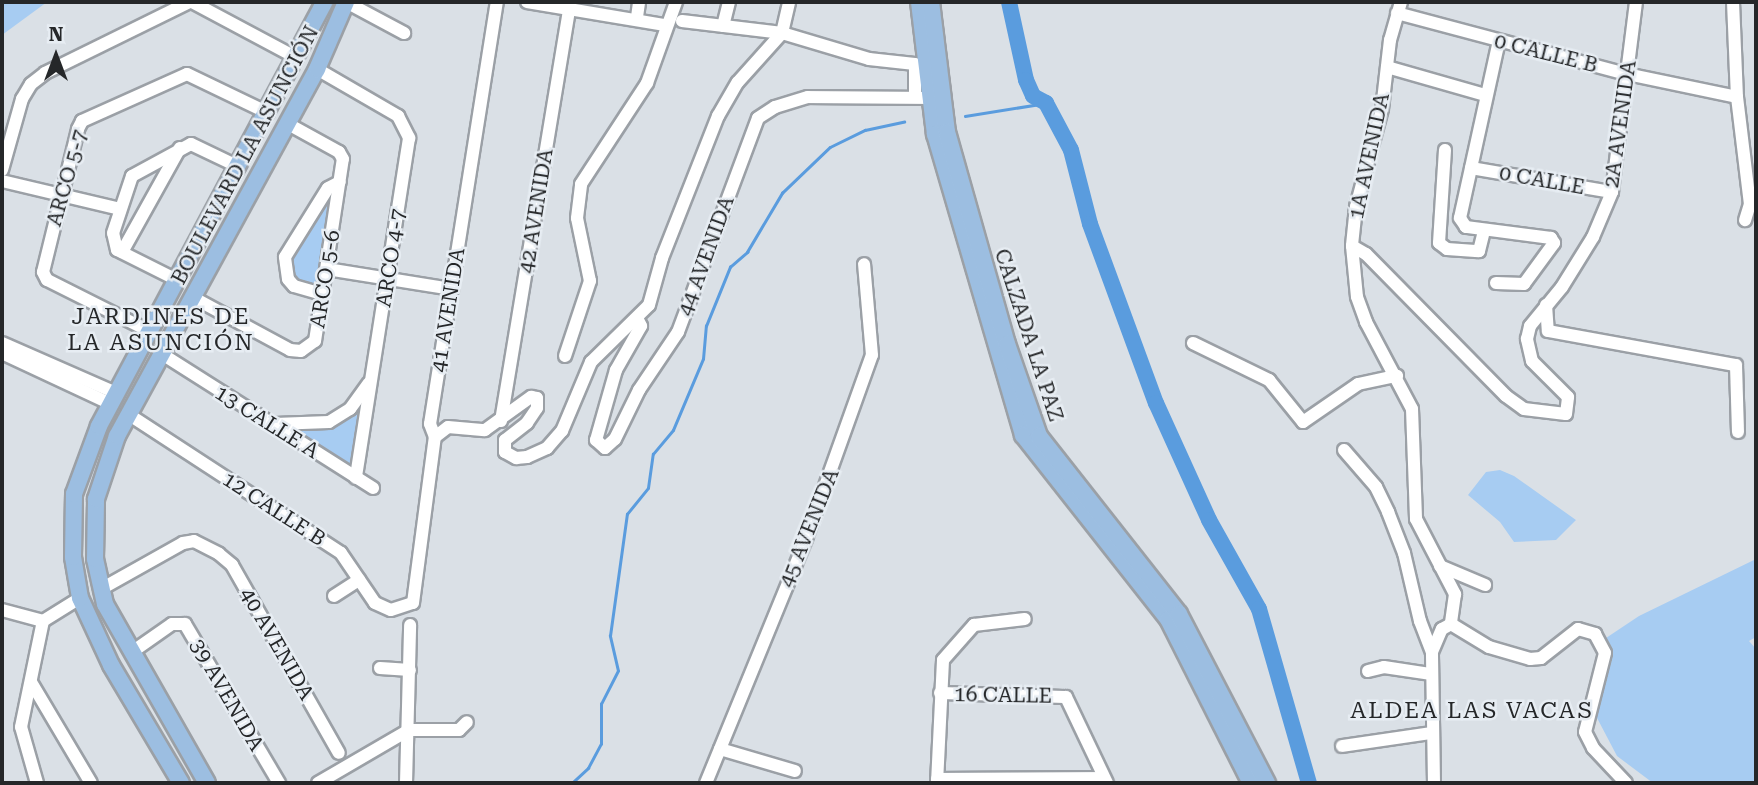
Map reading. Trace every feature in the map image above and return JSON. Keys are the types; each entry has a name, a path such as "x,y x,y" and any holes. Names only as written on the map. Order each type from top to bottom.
{"main road":[{"name":"BOULEVARD LA ASUNCIÓN","path":"181,783 134,704 80,598 73,557 74,494 88,451 113,398 285,82 324,2"},
{"name":"BOULEVARD LA ASUNCIÓN","path":"207,783 109,611 95,559 96,499 107,460 128,414 288,124 317,69 346,2"},
{"name":"CALZADA LA PAZ","path":"919,2 922,97 1023,435 1168,619 1251,783"},
{"name":"CALZADA LA PAZ","path":"931,2 947,132 1007,344 1039,436 1186,625 1267,783"},
{"path":"285,82 304,92"},
{"path":"223,195 244,206"},
{"path":"164,305 184,316"},
{"path":"113,398 126,404 143,387"},
{"path":"90,622 109,611"},
{"path":"134,704 156,691"}],"street":[{"path":"2,170 22,99 31,84 45,73 190,2 297,58"},
{"path":"346,2 404,33"},
{"path":"527,2 569,5 637,17 665,25"},
{"path":"637,17 639,2"},
{"path":"565,356 590,281 577,218 582,184 647,83 665,25 676,2"},
{"path":"723,26 729,2"},
{"name":"44 AVENIDA","path":"501,421 531,397 538,401 535,412 505,440 505,452 516,458 547,448 572,413 591,362 649,305 662,258 718,116 738,82 782,33 789,2"},
{"name":"2A AVENIDA","path":"1352,246 1366,254 1472,367 1524,409 1561,415 1569,409 1568,397 1532,361 1530,326 1593,237 1612,192 1636,2"},
{"path":"1733,2 1737,97 1750,204 1745,220"},
{"name":"41 AVENIDA","path":"407,608 418,594 435,437 430,424 494,4"},
{"name":"42 AVENIDA","path":"501,421 569,5"},
{"name":"0 CALLE B","path":"1399,8 1499,41 1627,74 1737,97"},
{"name":"1A AVENIDA","path":"1399,8 1382,109 1356,207 1352,246 1357,297 1366,322 1397,376 1412,409 1416,519 1455,594 1451,624"},
{"path":"682,21 782,33 869,59 915,64 922,97"},
{"path":"1496,283 1524,284 1552,247 1553,239 1466,228 1460,218 1499,41"},
{"path":"1387,67 1485,95"},
{"name":"ARCO 4-7","path":"317,69 398,116 409,138 356,478"},
{"name":"ARCO 5-7","path":"149,331 47,280 43,262 82,121 177,78 198,76 268,113"},
{"name":"44 AVENIDA","path":"637,318 641,326 616,370 598,446 604,448 615,439 639,390 678,332 758,118 775,107 808,97 922,97"},
{"name":"ARCO 5-6","path":"194,298 296,351 315,341 343,164 339,152 288,124"},
{"path":"177,280 122,252 113,233 136,170 180,147 199,145 239,167"},
{"path":"122,252 180,147"},
{"path":"1445,150 1439,243 1447,249 1479,251 1484,230"},
{"name":"0 CALLE","path":"1471,168 1612,192"},
{"path":"2,181 120,209"},
{"path":"322,294 288,279 285,257 328,188 340,182"},
{"name":"45 AVENIDA","path":"706,783 850,426 872,355 864,264"},
{"path":"327,268 452,289"},
{"path":"1546,306 1548,331 1736,365 1738,432"},
{"path":"2,342 113,398"},
{"path":"1193,343 1269,380 1303,422 1358,384 1397,376"},
{"path":"2,353 113,398"},
{"name":"13 CALLE A","path":"162,354 373,488"},
{"name":"ARCO 4-7","path":"271,424 297,427 329,422 350,409 372,378"},
{"name":"12 CALLE B","path":"128,414 341,553 382,607 407,608"},
{"path":"435,437 449,427 485,430 501,421"},
{"path":"1344,450 1376,487 1388,512 1432,652"},
{"name":"40 AVENIDA","path":"101,589 183,543 203,546 232,565 339,753"},
{"path":"1440,566 1485,585"},
{"path":"334,596 359,580"},
{"path":"2,610 43,621 80,598"},
{"path":"1025,619 974,625 943,660 937,781 1105,780"},
{"path":"37,783 20,740 43,621"},
{"name":"39 AVENIDA","path":"132,652 172,624 185,624 279,783"},
{"path":"1434,783 1431,733 1432,652 1441,629 1451,624 1489,647 1530,659 1541,658 1578,629 1595,634 1605,649 1605,659 1585,732 1626,783"},
{"path":"405,783 410,730 410,625"},
{"path":"1368,671 1384,667 1431,674"},
{"path":"380,668 410,670"},
{"path":"31,682 91,783"},
{"name":"16 CALLE","path":"940,694 1066,697 1105,780"},
{"path":"318,783 340,777 410,730 459,730 467,722"},
{"path":"1342,746 1431,733"},
{"path":"720,749 795,771"},
{"path":"1605,760 1635,783"}],"shaded area":[{"path":"2,2 47,2 2,35"},
{"path":"337,187 321,291 295,283 288,258"},
{"path":"367,394 354,473 284,427 329,426"},
{"path":"1500,470 1514,476 1576,520 1556,540 1514,542 1500,522 1468,495 1486,472"},
{"path":"1756,559 1756,637 1749,641 1756,649 1756,783 1653,783 1617,756 1596,716 1600,642 1639,616"}],"waterway":[{"path":"1009,2 1026,80 1033,96 1046,103 1071,150 1090,224 1156,403 1209,520 1259,609 1309,783"},
{"path":"965,116 1046,103"},
{"path":"572,783 588,768 601,744 601,704 618,671 610,636 627,514 648,488 653,454 673,430 703,359 706,326 730,267 747,252 782,193 830,147 865,130 904,122"}],"district":[{"name":"JARDINES DE LA ASUNCIÓN","path":"161,330"},
{"name":"ALDEA LAS VACAS","path":"1472,711"}]}
